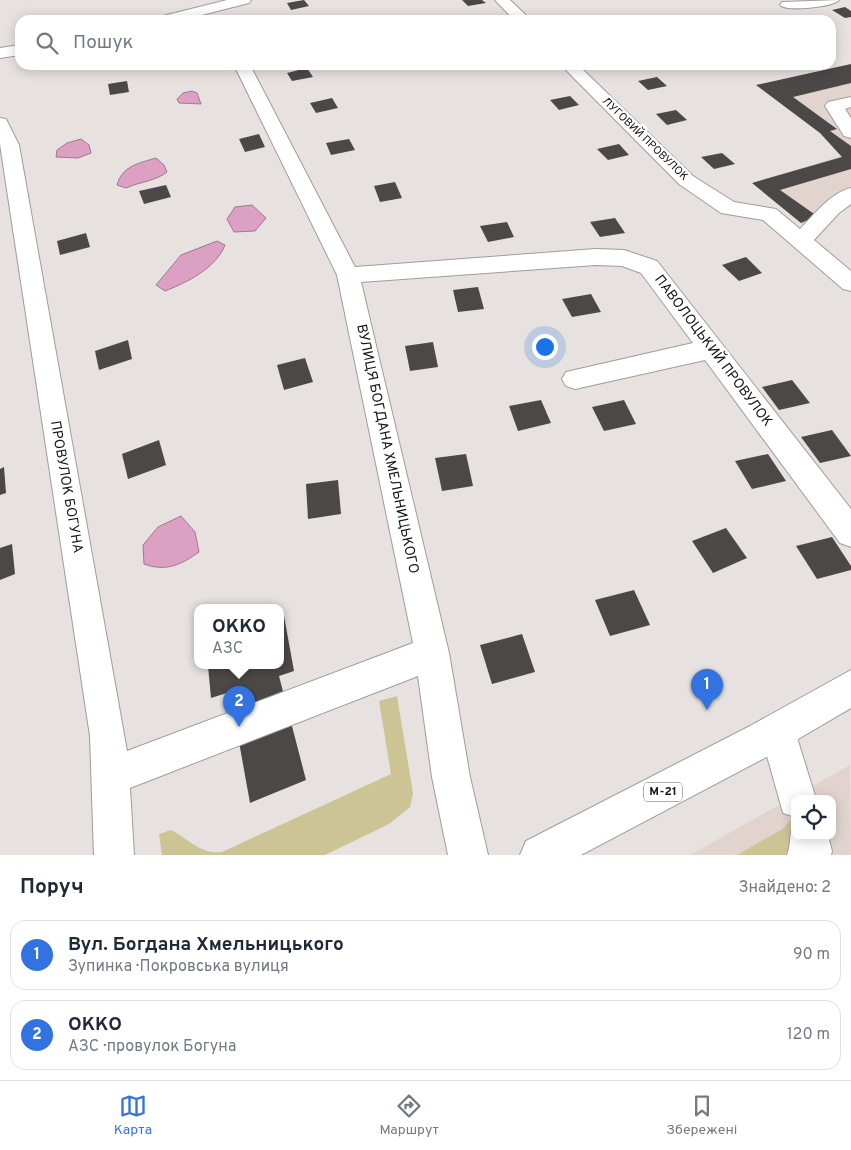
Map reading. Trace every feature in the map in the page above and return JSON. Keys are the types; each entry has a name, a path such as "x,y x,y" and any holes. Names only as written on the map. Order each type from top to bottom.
{"main road":[{"path":"174,0 200,15"},
{"path":"205,15 244,0"},
{"path":"502,0 518,15"},
{"path":"787,5 832,0"},
{"path":"0,53 15,51"},
{"name":"ВУЛИЦЯ БОГДАНА ХМЕЛЬНИЦЬКОГО","path":"245,70 348,275 432,654 451,777 468,855"},
{"name":"ЛУГОВИЙ ПРОВУЛОК","path":"574,70 686,180 728,208 768,214 851,283"},
{"path":"851,102 834,106 851,132"},
{"name":"ПРОВУЛОК БОГУНА","path":"0,123 10,146 16,180 108,736 114,855"},
{"path":"801,241 832,208 851,194"},
{"name":"ПАВОЛОЦЬКИЙ ПРОВУЛОК","path":"348,275 596,257 624,258 650,267 851,533"},
{"path":"575,379 711,349"},
{"path":"111,777 236,727 432,654"},
{"name":"М-21","path":"545,854 778,731 851,688"},
{"path":"778,731 796,795"},
{"path":"807,855 812,850 809,840"}],"shaded area":[{"path":"851,64 851,207 839,212 818,237 752,183 841,156 820,133 756,85 824,70 836,70 836,67"},
{"path":"192,91 197,93 201,104 179,103 177,99 183,93"},
{"path":"81,139 89,145 91,153 78,158 56,157 57,150 67,143"},
{"path":"156,158 164,165 167,172 126,188 117,185 127,169"},
{"path":"252,205 266,218 255,231 234,232 227,219 235,207"},
{"path":"217,241 225,245 221,253 215,261 200,273 165,291 156,285 181,255"},
{"path":"181,516 195,532 199,552 173,566 159,567 144,564 143,545 158,527"},
{"path":"397,696 413,793 410,807 389,824 325,855 162,855 159,834 171,830 201,849 222,852 391,774 379,701"},
{"path":"850,765 851,855 690,855 791,798 791,840 836,840 836,795 797,795"},
{"path":"790,820 792,840 787,855 737,855 784,828"}],"building":[{"path":"304,0 309,6 291,10 287,3"},
{"path":"462,0 482,0 486,3 468,6"},
{"path":"845,7 851,11 851,17 845,18 832,10"},
{"path":"851,64 851,83 793,97 837,129 830,131 851,146 851,169 780,190 817,216 801,223 752,183 842,157 820,133 756,85 824,70 836,70 836,67"},
{"path":"308,70 313,77 292,81 287,73"},
{"path":"657,77 667,86 648,90 638,81"},
{"path":"127,81 129,92 110,95 108,84"},
{"path":"570,96 579,105 559,110 550,100"},
{"path":"332,98 338,108 316,113 310,103"},
{"path":"676,110 687,120 667,125 656,114"},
{"path":"259,134 265,147 245,152 239,139"},
{"path":"349,139 355,150 331,155 326,143"},
{"path":"619,144 629,155 608,160 597,149"},
{"path":"722,153 735,164 714,169 701,157"},
{"path":"395,182 402,198 380,202 374,186"},
{"path":"166,185 171,197 144,204 139,191"},
{"path":"615,218 625,233 600,237 590,222"},
{"path":"507,222 514,237 488,242 480,226"},
{"path":"86,233 90,247 60,255 57,241"},
{"path":"746,257 762,273 739,281 722,265"},
{"path":"478,287 484,309 458,312 453,290"},
{"path":"591,294 601,312 572,317 562,299"},
{"path":"128,340 132,359 99,370 95,351"},
{"path":"433,342 438,367 410,371 405,346"},
{"path":"305,358 313,382 284,390 277,365"},
{"path":"792,380 810,403 779,410 762,387"},
{"path":"541,400 551,423 518,431 509,406"},
{"path":"624,400 636,424 604,431 592,407"},
{"path":"832,430 851,456 820,463 801,437"},
{"path":"159,440 166,465 128,479 122,454"},
{"path":"466,454 473,486 442,491 435,458"},
{"path":"768,454 786,481 752,489 735,461"},
{"path":"4,467 6,493 0,495 0,469"},
{"path":"338,480 341,514 308,519 306,484"},
{"path":"726,528 747,558 713,573 692,541"},
{"path":"832,537 851,566 851,570 817,579 796,546"},
{"path":"12,544 15,574 0,580 0,548"},
{"path":"634,590 650,625 610,636 595,600"},
{"path":"284,616 294,671 279,676 306,780 250,803 230,692 211,698 208,669 284,669"},
{"path":"522,634 535,672 492,684 480,645"}],"place":[{"name":"Вул. Богдана Хмельницького","path":"707,710"},
{"name":"ОККО","path":"239,727"}]}
